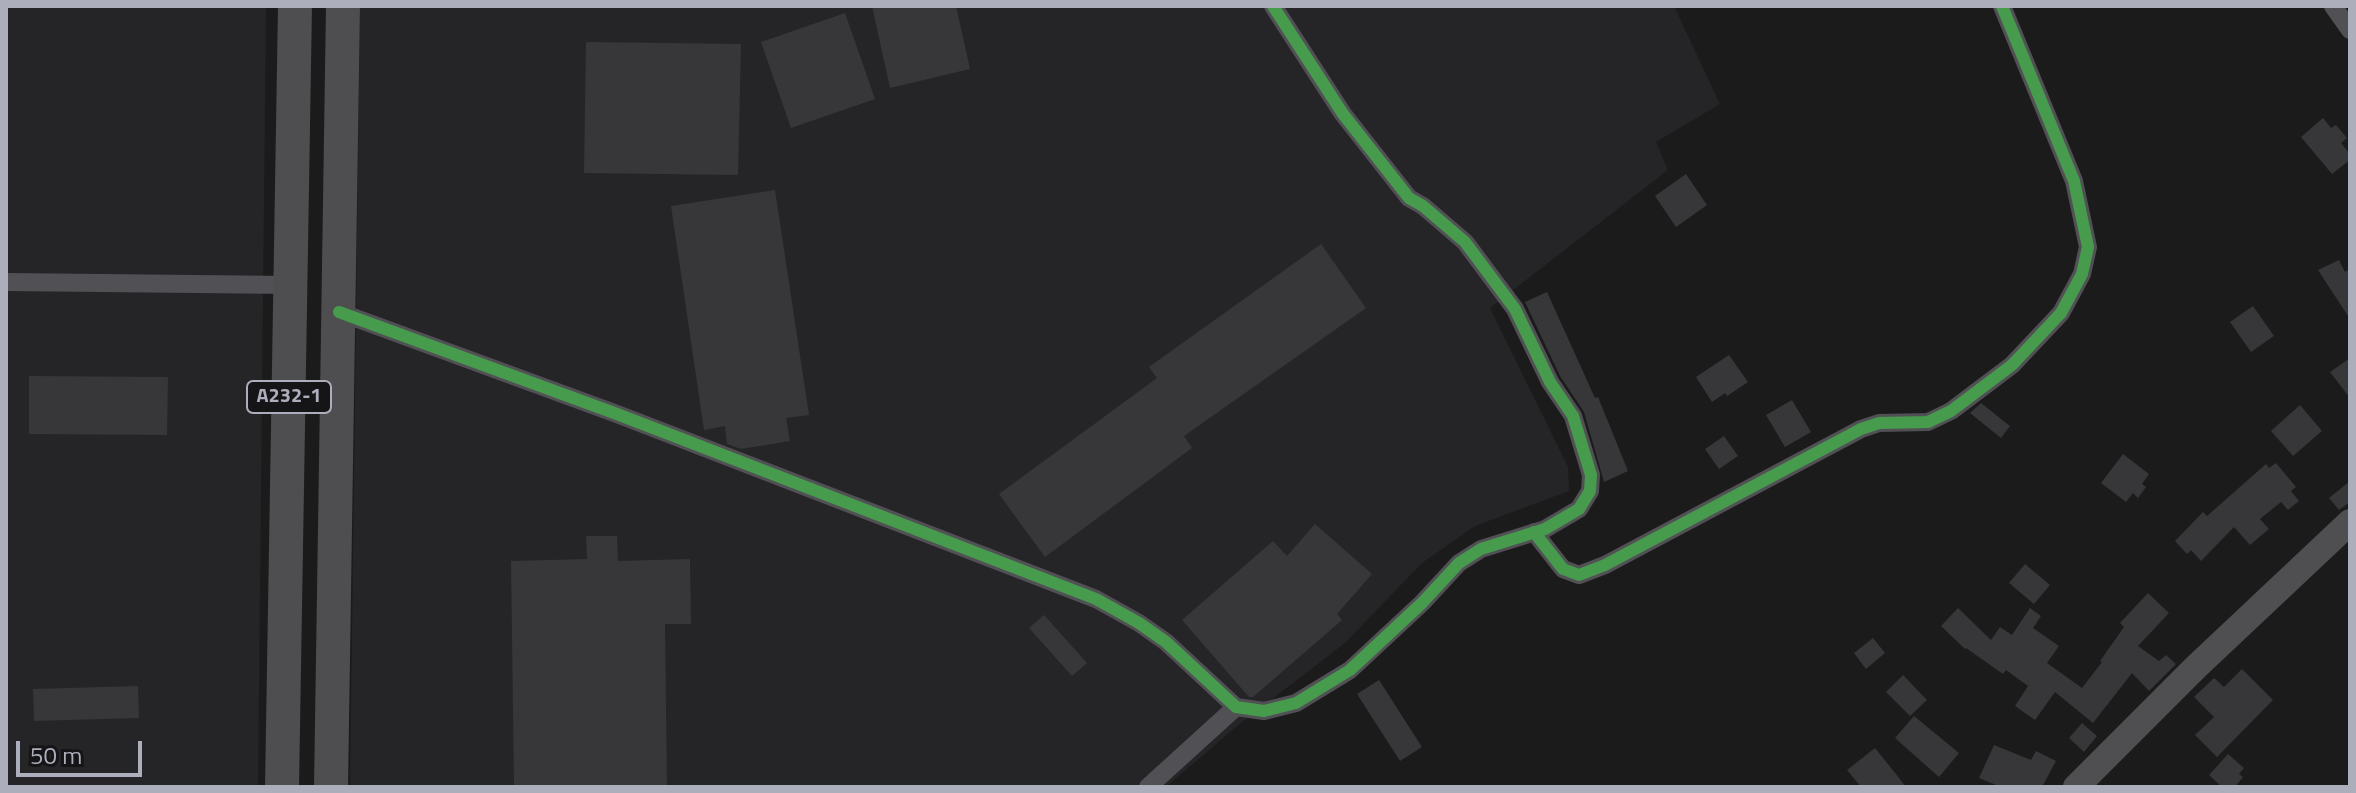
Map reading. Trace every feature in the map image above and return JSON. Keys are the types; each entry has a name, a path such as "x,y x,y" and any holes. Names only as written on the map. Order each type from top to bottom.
{"highway":[{"name":"A232-1","path":"282,787 295,6"},
{"name":"A232-1","path":"331,787 343,6"}],"street":[{"path":"339,312 617,414 1096,599 1166,642 1236,707 1264,711 1296,703 1350,670 1422,603 1459,563 1481,549 1545,529 1579,509 1590,491 1591,475 1573,416 1550,382 1515,309 1465,242 1409,198 1343,114 1273,6"},
{"path":"1534,532 1563,569 1579,575 1605,565 1861,429 1879,423 1928,422 1951,411 2012,365 2061,313 2082,274 2088,247 2074,181 2002,6"},
{"path":"2333,6 2350,30"},
{"path":"6,282 291,285"},
{"path":"2076,787 2196,667 2350,522"},
{"path":"1148,787 1236,707"}],"shaded area":[{"path":"6,6 266,6 258,787 6,787"},
{"path":"360,6 1674,6 1720,104 1656,142 1668,170 1490,308 1568,467 1569,491 1475,526 1422,563 1345,643 1237,726 1166,787 350,787"}],"building":[{"path":"872,6 956,6 970,69 890,88"},
{"path":"845,13 875,99 791,128 761,42"},
{"path":"586,42 741,44 738,175 584,173"},
{"path":"2323,118 2331,128 2336,125 2347,138 2341,143 2350,154 2350,160 2332,174 2301,137"},
{"path":"1686,174 1707,205 1676,227 1655,196"},
{"path":"775,190 809,415 786,418 790,441 741,449 727,444 725,426 704,430 671,206"},
{"path":"1321,244 1366,308 1184,436 1192,448 1045,557 999,494 1157,378 1149,367"},
{"path":"2339,260 2345,272 2350,269 2350,319 2318,270"},
{"path":"1547,292 1595,398 1598,397 1628,471 1604,482 1584,412 1560,376 1525,302"},
{"path":"2253,306 2274,336 2251,352 2230,322"},
{"path":"1729,355 1748,382 1712,402 1696,377"},
{"path":"2350,358 2350,398 2330,372"},
{"path":"29,376 168,377 167,435 29,434"},
{"path":"1792,400 1811,432 1785,447 1766,415"},
{"path":"1981,403 2010,426 2001,438 1970,413"},
{"path":"2300,405 2322,431 2293,456 2271,431"},
{"path":"1724,436 1738,456 1719,469 1705,449"},
{"path":"2123,454 2149,474 2142,484 2146,487 2138,498 2133,493 2126,502 2101,483"},
{"path":"2276,463 2296,487 2291,491 2299,501 2288,510 2281,502 2260,519 2269,529 2250,545 2234,527 2201,561 2191,550 2187,554 2175,541 2203,512 2207,516 2266,464 2269,468"},
{"path":"2350,481 2350,502 2339,510 2329,498"},
{"path":"1315,524 1372,574 1337,614 1342,620 1253,697 1249,697 1182,620 1273,541 1287,556"},
{"path":"586,536 617,536 618,561 690,559 691,624 665,624 667,787 514,787 511,561 587,559"},
{"path":"2025,564 2050,585 2034,604 2009,583"},
{"path":"2148,593 2169,613 2138,646 2159,661 2166,655 2176,664 2149,691 2132,673 2093,723 2055,692 2035,720 2015,706 2028,686 2006,670 2003,674 1965,649 1941,626 1958,608 1991,640 2000,627 2012,635 2030,608 2041,616 2033,628 2059,646 2047,663 2082,688 2124,627 2120,623"},
{"path":"1044,615 1087,663 1072,676 1029,628"},
{"path":"1873,638 1885,653 1866,669 1854,653"},
{"path":"2242,669 2273,700 2217,757 2195,735 2214,717 2194,697 2214,678 2224,687"},
{"path":"1903,675 1927,700 1910,716 1886,692"},
{"path":"1379,680 1422,747 1400,761 1357,694"},
{"path":"138,686 139,718 34,721 33,689"},
{"path":"1914,716 1959,753 1939,777 1895,738"},
{"path":"2082,723 2097,736 2084,752 2069,738"},
{"path":"1994,745 2031,760 2036,751 2056,761 2042,787 2001,787 1979,778"},
{"path":"1875,748 1906,787 1861,787 1847,770"},
{"path":"2228,754 2244,768 2239,774 2243,777 2235,787 2222,787 2209,775"}],"cycle path":[{"path":"339,312 617,414 1096,599 1166,642 1236,707 1264,711 1296,703 1350,670 1422,603 1459,563 1481,549 1545,529 1579,509 1590,491 1591,475 1573,416 1550,382 1515,309 1465,242 1409,198 1343,114 1273,6"},
{"path":"1534,532 1563,569 1579,575 1605,565 1861,429 1879,423 1928,422 1951,411 2012,365 2061,313 2082,274 2088,247 2074,181 2002,6"}]}
